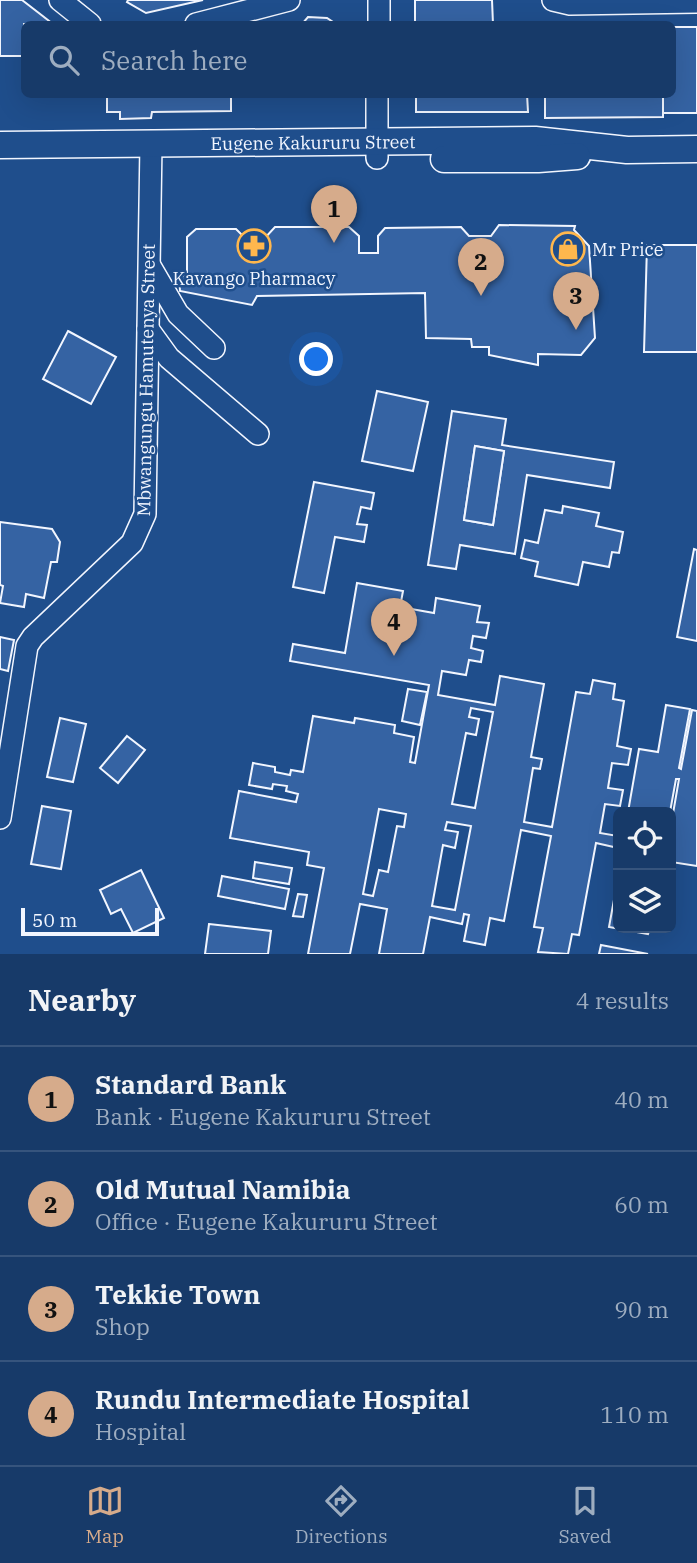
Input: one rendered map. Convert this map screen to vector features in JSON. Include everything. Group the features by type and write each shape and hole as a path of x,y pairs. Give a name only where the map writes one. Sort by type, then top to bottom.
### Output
{"main road":[{"name":"Eugene Kakururu Street","path":"0,162 150,153 377,150 535,140 627,150 697,149"},
{"name":"Eugene Kakururu Street","path":"0,145 150,153"}],"street":[{"path":"60,0 86,21"},
{"path":"208,21 289,0"},
{"path":"379,21 380,0"},
{"path":"553,0 570,4 697,2"},
{"path":"377,98 377,150"},
{"name":"Mbwangungu Hamutenya Street","path":"0,818 27,646 33,636 132,543 142,525 150,266 150,153"},
{"path":"150,266 178,314 214,348"},
{"path":"148,330 169,358 258,434"}],"building":[{"path":"0,0 22,0 49,21 21,21 21,56 0,56"},
{"path":"203,0 146,13 127,2"},
{"path":"415,0 492,0 493,21 415,21"},
{"path":"308,17 327,18 332,21 305,21"},
{"path":"676,27 697,27 697,113 663,113 663,98 676,98"},
{"path":"107,98 231,98 231,111 152,112 151,118 120,119 120,112 107,112"},
{"path":"416,98 527,98 528,112 416,112"},
{"path":"545,98 663,98 663,117 545,118"},
{"path":"499,225 575,226 574,230 589,246 595,338 581,355 538,354 538,365 489,355 489,347 472,347 471,339 426,338 425,293 257,296 252,305 180,291 179,276 187,275 187,237 196,229 236,229 247,240 264,239 275,227 349,227 359,236 359,253 378,253 378,236 385,228 461,227 469,236 491,236"},
{"path":"647,245 697,245 697,352 644,352"},
{"path":"68,331 116,357 91,404 43,379"},
{"path":"377,391 428,402 413,471 362,461"},
{"path":"452,411 506,419 502,445 614,462 610,488 527,475 515,554 460,545 456,569 428,565","holes":["475,446 504,451 493,525 464,520"]},
{"path":"475,446 504,451 493,525 464,520"},
{"path":"314,482 374,493 371,509 361,507 357,524 367,525 364,542 335,537 324,593 293,587"},
{"path":"563,506 599,513 596,526 623,532 619,553 612,552 609,567 583,562 578,585 535,576 538,562 521,558 525,540 538,543 545,510 562,513"},
{"path":"0,522 52,529 60,542 57,562 51,562 44,598 26,594 24,607 0,603 3,586 0,585"},
{"path":"694,549 697,550 697,641 677,637"},
{"path":"357,583 403,591 400,607 434,613 436,598 480,606 477,622 489,623 486,638 473,636 471,648 483,651 481,662 469,660 466,675 442,671 438,695 495,705 500,676 544,684 531,757 542,759 540,769 533,768 524,822 552,827 576,692 590,694 593,680 615,684 613,699 624,701 617,746 631,749 628,765 612,763 608,788 623,790 620,806 605,804 600,833 613,835 613,847 596,843 579,935 572,934 568,954 538,952 543,928 534,927 551,836 521,830 504,921 490,918 485,945 464,941 469,915 464,914 462,924 430,917 423,954 379,954 387,909 360,904 350,954 308,954 324,868 307,865 309,852 230,838 239,791 296,802 298,794 286,791 287,786 273,784 272,789 249,785 253,763 275,767 275,772 290,775 291,770 303,772 313,716 354,723 355,718 395,725 394,733 414,737 410,762 415,763 429,685 290,661 293,644 345,653","holes":["471,708 493,712 475,808 452,804 466,733 476,735 479,719 469,717","379,809 406,814 404,827 397,826 388,872 379,870 373,896 363,894","447,822 471,826 455,910 432,906 443,845 455,848 458,832 445,830"]},
{"path":"0,637 14,640 8,671 0,669"},
{"path":"408,689 427,692 420,725 402,721"},
{"path":"666,705 690,709 679,768 681,769 692,710 697,711 697,866 676,863 674,807 679,779 676,779 671,807 629,807 639,749 658,752"},
{"path":"60,718 86,724 73,782 47,777"},
{"path":"127,736 145,750 118,783 100,768"},
{"path":"42,806 71,811 61,869 31,864"},
{"path":"255,862 292,868 289,884 253,878"},
{"path":"141,870 164,918 133,933 121,909 111,914 100,890"},
{"path":"222,876 289,889 285,909 218,896"},
{"path":"298,894 307,895 303,917 293,916"},
{"path":"613,905 613,928 609,927"},
{"path":"209,924 271,931 268,954 205,954"},
{"path":"601,945 648,954 599,954"}],"place":[{"name":"Standard Bank","path":"334,243"},
{"name":"Kavango Pharmacy","path":"254,246"},
{"name":"Mr Price","path":"568,249"},
{"name":"Old Mutual Namibia","path":"481,296"},
{"name":"Tekkie Town","path":"576,330"},
{"name":"Rundu Intermediate Hospital","path":"394,656"}]}
